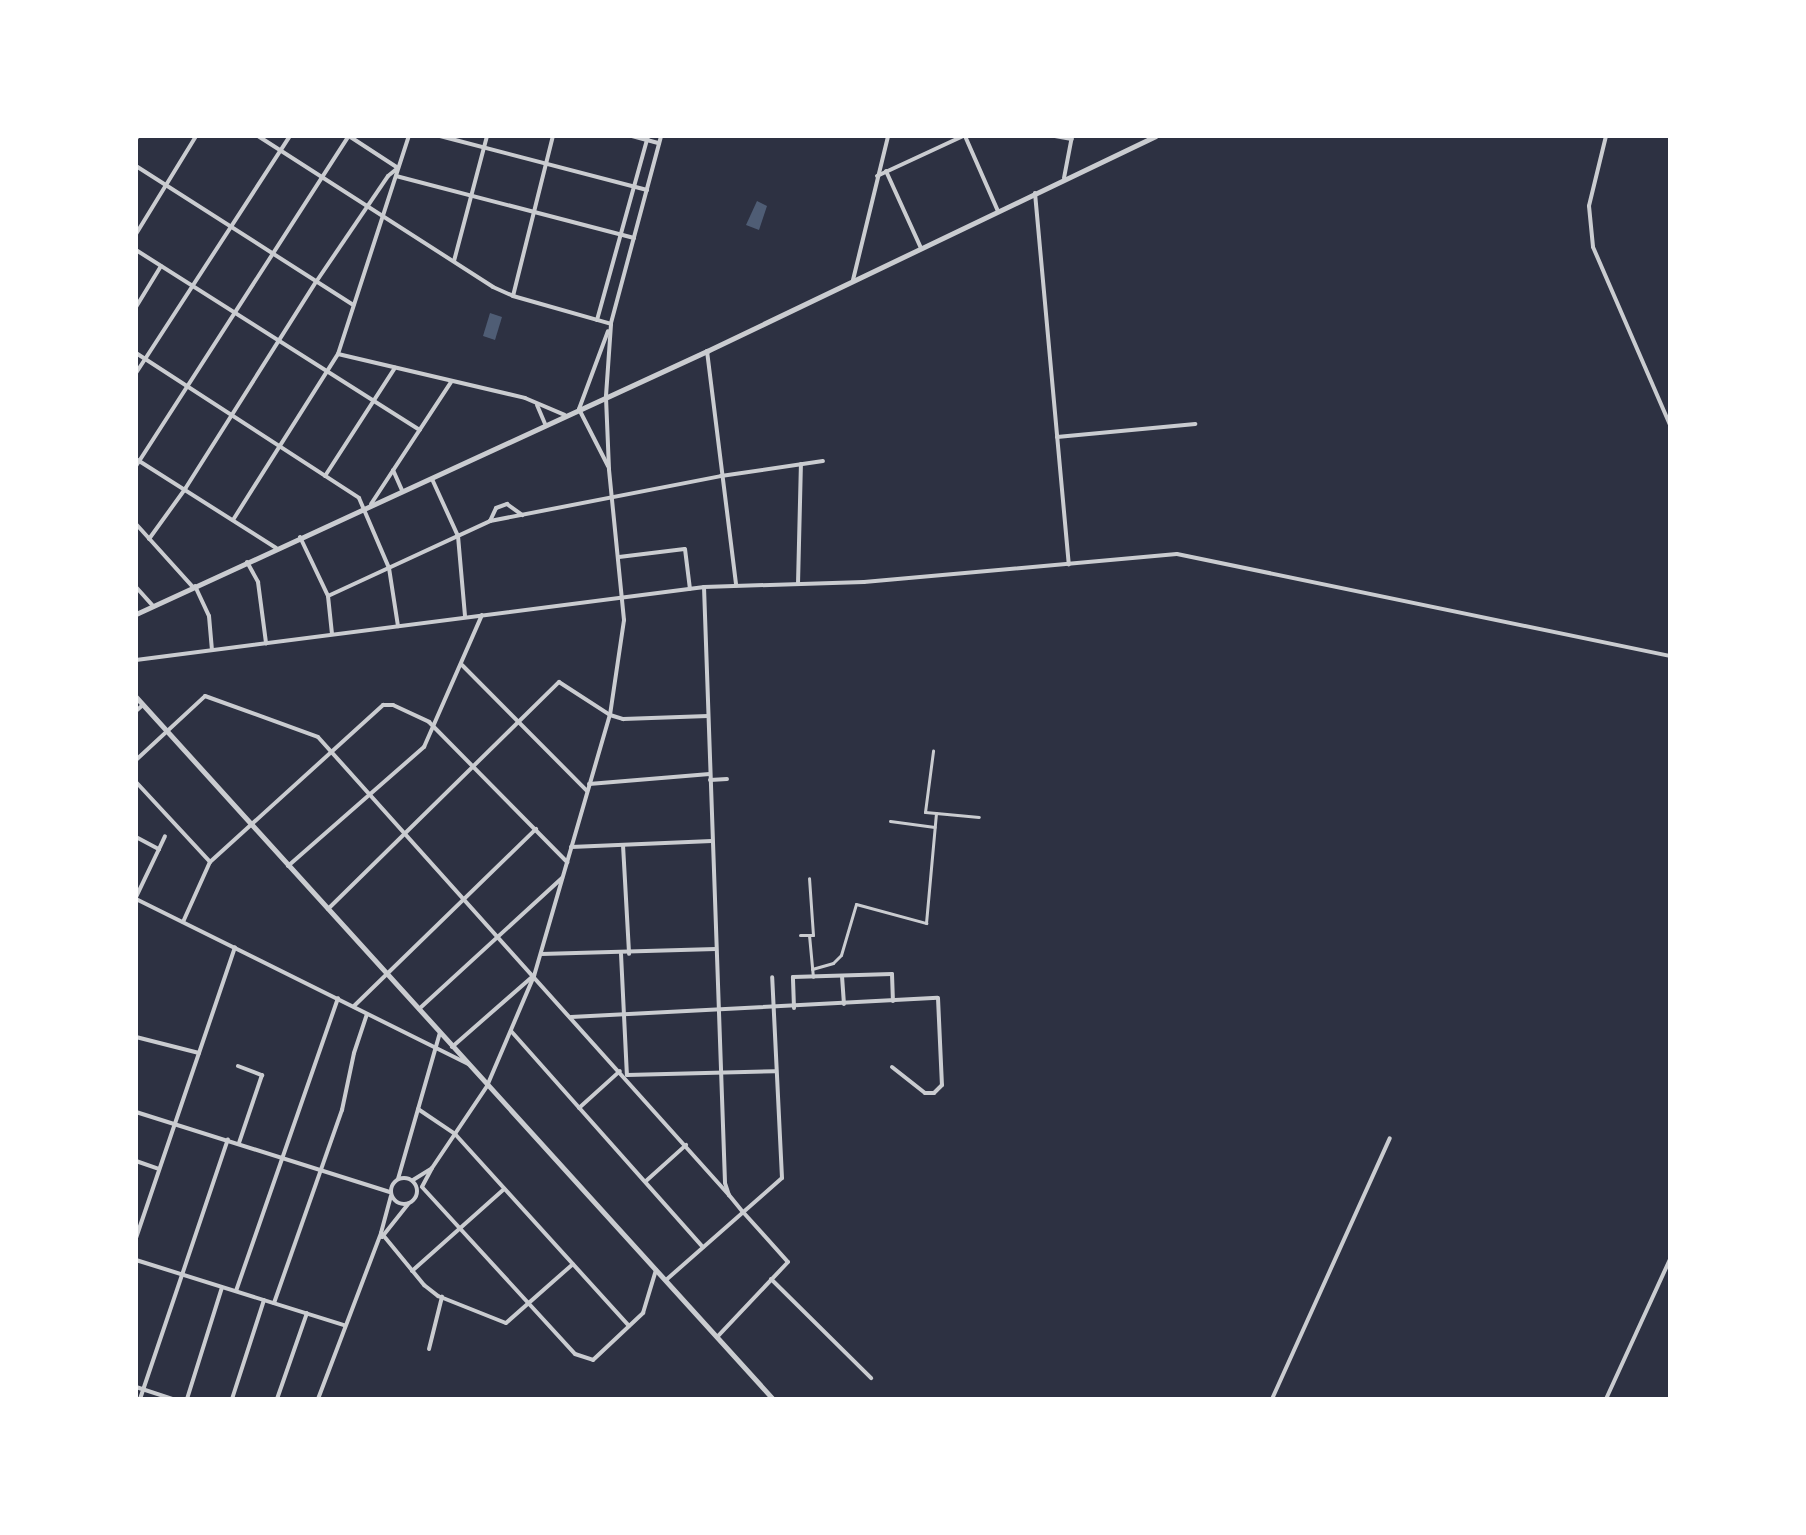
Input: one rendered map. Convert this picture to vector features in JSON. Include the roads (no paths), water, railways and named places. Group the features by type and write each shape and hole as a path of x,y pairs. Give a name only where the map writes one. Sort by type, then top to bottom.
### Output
{"street":[{"path":"136,234 196,136"},
{"path":"258,136 454,262 513,296 611,324"},
{"path":"136,373 290,136"},
{"path":"276,548 137,462 189,387 349,136 398,168"},
{"path":"233,520 338,354 409,136"},
{"path":"440,136 647,190"},
{"path":"454,262 487,136"},
{"path":"513,296 553,136"},
{"path":"632,136 659,143"},
{"path":"609,469 579,409 611,324 661,136"},
{"path":"853,280 888,136"},
{"path":"877,176 964,136 998,211"},
{"path":"1055,136 1072,138 1064,178"},
{"path":"136,614 707,351 1155,136"},
{"path":"1606,136 1589,206 1593,247 1670,425"},
{"path":"597,320 648,138"},
{"path":"136,166 353,305"},
{"path":"149,539 185,489 316,282 388,176 398,168"},
{"path":"886,171 921,248"},
{"path":"396,176 634,238"},
{"path":"1035,193 1069,564"},
{"path":"136,250 420,430"},
{"path":"136,307 161,266"},
{"path":"378,1242 415,1199 487,1086 534,976 610,715 624,620 609,469 606,396 611,324"},
{"path":"707,351 736,585"},
{"path":"136,353 368,506 389,568 398,626"},
{"path":"338,354 536,403 565,415"},
{"path":"325,476 395,368"},
{"path":"368,506 451,382"},
{"path":"536,403 545,424"},
{"path":"1057,437 1195,424"},
{"path":"328,596 490,521 721,476 823,461"},
{"path":"798,584 801,464"},
{"path":"393,470 402,490"},
{"path":"431,477 458,536 465,617"},
{"path":"490,521 496,508 507,504 522,515"},
{"path":"136,524 194,587 209,616 212,650"},
{"path":"300,537 328,596 332,634"},
{"path":"619,557 685,549 690,589"},
{"path":"136,660 704,587 864,582 1177,554 1670,656"},
{"path":"247,562 258,582 266,643"},
{"path":"136,587 153,606"},
{"path":"704,587 725,1183 729,1195"},
{"path":"288,866 424,747 435,728 482,615"},
{"path":"461,665 587,791"},
{"path":"328,909 559,682 610,715 623,719 708,716"},
{"path":"136,760 208,696 318,737 463,901 627,1077 788,1262 717,1337"},
{"path":"136,697 773,1399"},
{"path":"136,711 143,705"},
{"path":"183,922 210,862 383,705 414,714 435,728 567,862"},
{"path":"933,751 925,812 979,817"},
{"path":"589,784 710,777 727,779"},
{"path":"136,782 210,862"},
{"path":"812,969 833,963 841,955 856,904 926,923 936,813"},
{"path":"890,821 935,827"},
{"path":"353,1006 536,829"},
{"path":"165,836 136,898 468,1064"},
{"path":"136,837 159,849"},
{"path":"571,847 712,841"},
{"path":"623,845 629,954"},
{"path":"419,1009 564,876"},
{"path":"800,935 813,935 809,878"},
{"path":"809,935 813,977"},
{"path":"136,1238 235,947"},
{"path":"541,954 629,954 716,949"},
{"path":"621,954 627,1077"},
{"path":"794,1008 793,977 892,974 893,1001"},
{"path":"440,1050 451,1045 534,976"},
{"path":"842,976 844,1004"},
{"path":"666,1280 782,1178 772,977"},
{"path":"236,1291 338,998"},
{"path":"571,1017 794,1008 938,998 942,1085 934,1093 925,1093 892,1067"},
{"path":"274,1303 342,1110 354,1053 367,1014"},
{"path":"511,1031 703,1247"},
{"path":"318,1399 378,1242 440,1033"},
{"path":"136,1037 199,1053"},
{"path":"238,1066 262,1075 239,1143"},
{"path":"579,1108 620,1071"},
{"path":"627,1077 775,1071"},
{"path":"418,1109 455,1134 629,1326"},
{"path":"136,1112 283,1157 391,1194 401,1204 409,1203"},
{"path":"1272,1399 1390,1138"},
{"path":"140,1399 228,1139"},
{"path":"645,1182 686,1145"},
{"path":"136,1161 159,1169"},
{"path":"398,1179 418,1180 432,1168"},
{"path":"412,1180 417,1187 415,1199"},
{"path":"422,1187 575,1354 593,1360 643,1313 656,1270"},
{"path":"412,1271 504,1189"},
{"path":"136,1207 145,1210"},
{"path":"383,1235 412,1271 442,1297 506,1323 573,1264"},
{"path":"1606,1399 1667,1274 1670,1259"},
{"path":"136,1260 344,1325"},
{"path":"771,1279 871,1378"},
{"path":"187,1399 222,1287"},
{"path":"429,1349 442,1297"},
{"path":"232,1399 264,1300"},
{"path":"277,1399 307,1313"},
{"path":"136,1387 173,1399"}],"water":[{"path":"757,201 767,206 759,230 746,225"},
{"path":"490,313 502,317 495,340 483,336"}]}
